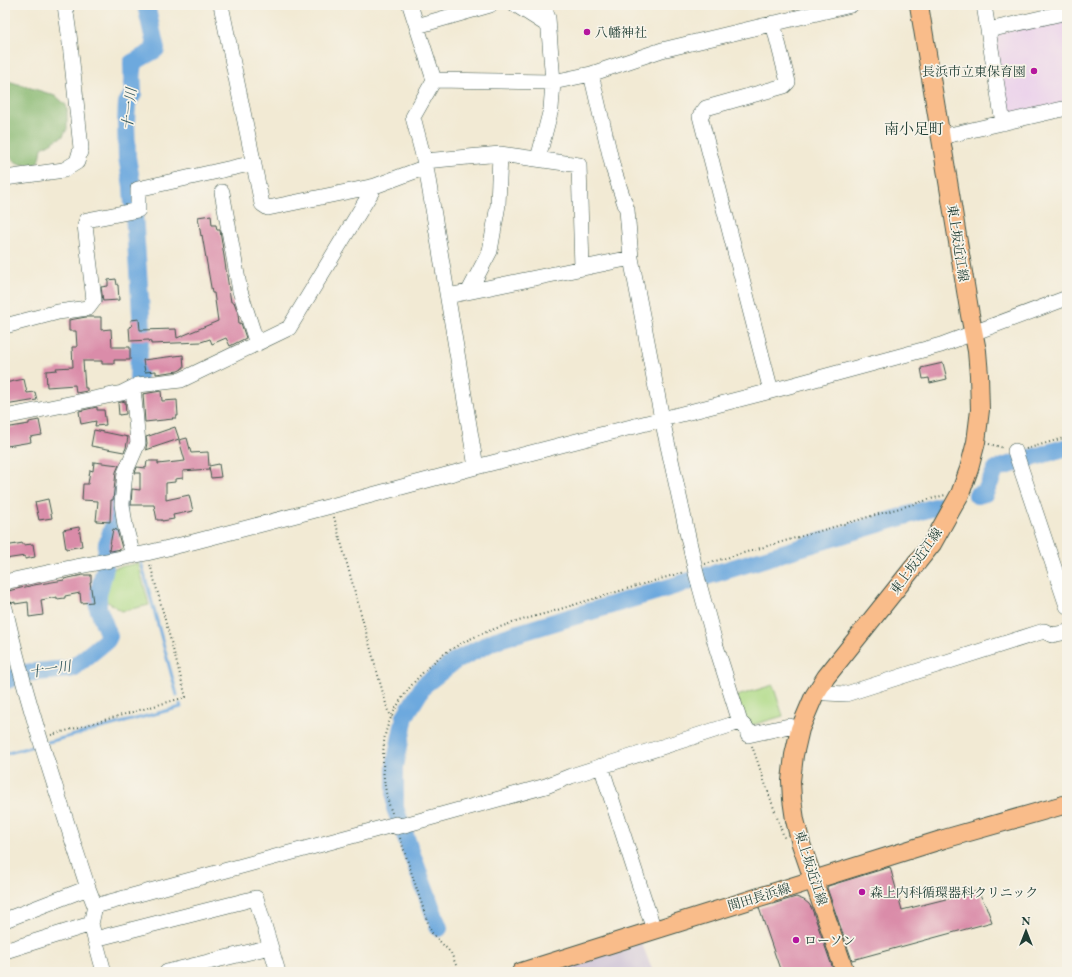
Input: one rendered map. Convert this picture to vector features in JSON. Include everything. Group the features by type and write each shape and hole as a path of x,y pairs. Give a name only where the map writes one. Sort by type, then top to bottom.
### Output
{"main road":[{"name":"東上坂近江線","path":"845,972 801,844 795,820 791,781 794,755 800,729 817,691 826,677 932,544 960,494 969,469 976,442 980,410 977,351 919,5"},
{"name":"間田長浜線","path":"520,972 944,839 1067,804"}],"street":[{"path":"5,178 64,170 78,162 81,148 70,34 65,5"},
{"path":"221,5 262,204 268,208 375,186 426,164 500,154 579,165 582,268"},
{"path":"410,5 434,80 413,117 426,164 476,467"},
{"path":"417,26 490,5"},
{"path":"516,5 549,26"},
{"path":"538,159 551,109 553,82 548,18 543,5"},
{"path":"434,80 553,82 591,74 662,50 851,5"},
{"path":"984,5 1003,123"},
{"path":"989,30 1067,12"},
{"path":"771,391 700,116 706,108 784,86 788,82 773,23"},
{"path":"591,74 613,168 627,210 631,258 662,419 697,575 716,646 740,722 746,729 748,735 789,726 800,729"},
{"path":"941,137 1067,108"},
{"path":"469,291 490,251 498,205 500,154"},
{"path":"5,326 58,312 88,308 94,300 85,225 86,220 138,210 138,189 254,163"},
{"path":"5,417 122,393 138,385 181,380 289,328 375,186"},
{"path":"222,192 240,291 257,344"},
{"path":"448,296 631,258"},
{"path":"5,583 140,554 331,506 771,391 941,345 1067,298"},
{"path":"134,388 138,443 125,473 122,504 125,525 140,554"},
{"path":"1016,452 1067,606"},
{"path":"5,608 21,674 40,738 95,906 91,924 104,972"},
{"path":"817,691 826,694 846,694 1044,631 1052,635 1067,632"},
{"path":"95,906 546,786 601,766 740,722"},
{"path":"601,766 654,930"},
{"path":"5,920 88,888"},
{"path":"95,939 256,898 278,972"},
{"path":"5,951 91,924"},
{"path":"171,972 270,947"}],"path":[{"path":"459,972 451,953 431,932 397,826 388,804 383,776 383,759 386,735 392,718 405,694 426,668 454,647 492,629 697,575 704,564 942,495 960,494"},
{"path":"331,506 388,711 392,718"},
{"path":"40,738 186,697 140,554"},
{"path":"748,735 786,844"}],"shaded area":[{"name":"長浜市立東保育園","path":"1067,17 1067,103 1012,116 1007,112 995,39 997,34"},
{"path":"641,941 653,972 545,972"}],"green space":[{"path":"5,80 57,97 66,105 67,129 63,136 42,148 40,159 35,165 18,163 5,151"},
{"path":"138,563 149,605 122,611 103,599 110,569"},
{"path":"773,685 783,716 752,725 744,722 737,696"}],"building":[{"path":"211,215 212,225 216,225 217,230 220,230 231,302 234,302 238,313 239,324 241,323 246,338 230,346 226,338 212,344 210,339 201,342 151,344 149,340 130,341 129,327 132,326 131,320 139,319 140,330 176,329 177,338 218,321 214,293 212,293 198,217"},
{"path":"116,279 119,300 103,301 101,287 108,286 108,280"},
{"path":"86,317 101,317 101,330 111,329 112,347 130,347 130,360 114,360 114,364 102,364 102,361 83,361 85,388 87,388 87,391 76,393 75,385 47,387 46,371 57,370 56,368 73,367 72,347 77,347 76,331 69,331 69,320"},
{"path":"183,355 184,368 178,371 156,374 156,371 145,372 143,360"},
{"path":"943,363 947,379 930,383 929,378 923,379 921,368"},
{"path":"24,379 27,393 35,392 37,400 5,405 5,383"},
{"path":"161,391 162,401 177,400 178,416 176,416 176,418 172,418 173,419 145,422 143,394"},
{"path":"125,401 126,414 119,415 118,403"},
{"path":"97,407 97,410 104,410 106,425 95,426 96,421 81,424 79,411"},
{"path":"39,420 42,435 30,437 31,442 7,446 5,428 29,424 29,422"},
{"path":"175,427 179,439 146,450 146,437"},
{"path":"94,430 128,437 124,452 91,446"},
{"path":"187,438 191,453 208,452 209,466 219,464 221,477 211,478 209,467 209,469 183,471 183,478 175,479 175,482 166,483 166,500 189,495 193,511 173,515 174,519 162,521 157,520 154,505 131,505 132,489 140,490 140,473 135,473 137,467 146,468 147,461 158,461 158,464 185,461 179,440"},
{"path":"94,462 119,465 116,472 113,500 111,500 110,522 96,521 98,501 82,500 83,484 88,484 90,470 93,471"},
{"path":"48,499 52,518 39,520 35,502"},
{"path":"79,527 82,546 66,549 63,530"},
{"path":"113,529 117,530 122,548 111,551 109,550"},
{"path":"23,543 23,545 33,544 35,557 25,559 25,556 5,559 5,546"},
{"path":"83,575 91,575 90,582 93,602 81,603 80,593 65,596 65,598 57,599 57,597 41,600 43,615 29,617 28,602 12,603 8,599 6,592 34,585"},
{"path":"890,867 902,910 978,891 992,922 852,960 827,888 828,886"},
{"name":"ローソン","path":"796,897 804,900 812,909 834,972 781,972 759,908"}],"waterway":[{"name":"十一川","path":"133,204 132,186 127,157 126,122 127,103 133,94 132,63 156,49 146,5"},
{"name":"十一川","path":"134,214 142,328 139,349 138,379"},
{"path":"977,495 985,493 996,469 1067,447"},
{"name":"十一川","path":"106,557 107,544 118,512 118,494"},
{"path":"439,928 395,808 395,766 405,716 424,685 455,661 496,640 938,506"},
{"path":"141,562 177,695"},
{"name":"十一川","path":"5,681 25,673 73,668 107,640 109,636 98,608 98,595 105,568"},
{"path":"48,742 181,707 180,704"},
{"path":"5,754 37,745"}],"place":[{"name":"八幡神社","path":"587,32"},
{"name":"長浜市立東保育園","path":"1034,71"},
{"name":"森上内科循環器科クリニック","path":"862,892"},
{"name":"ローソン","path":"796,940"}],"district":[{"name":"南小足町","path":"914,128"}]}
